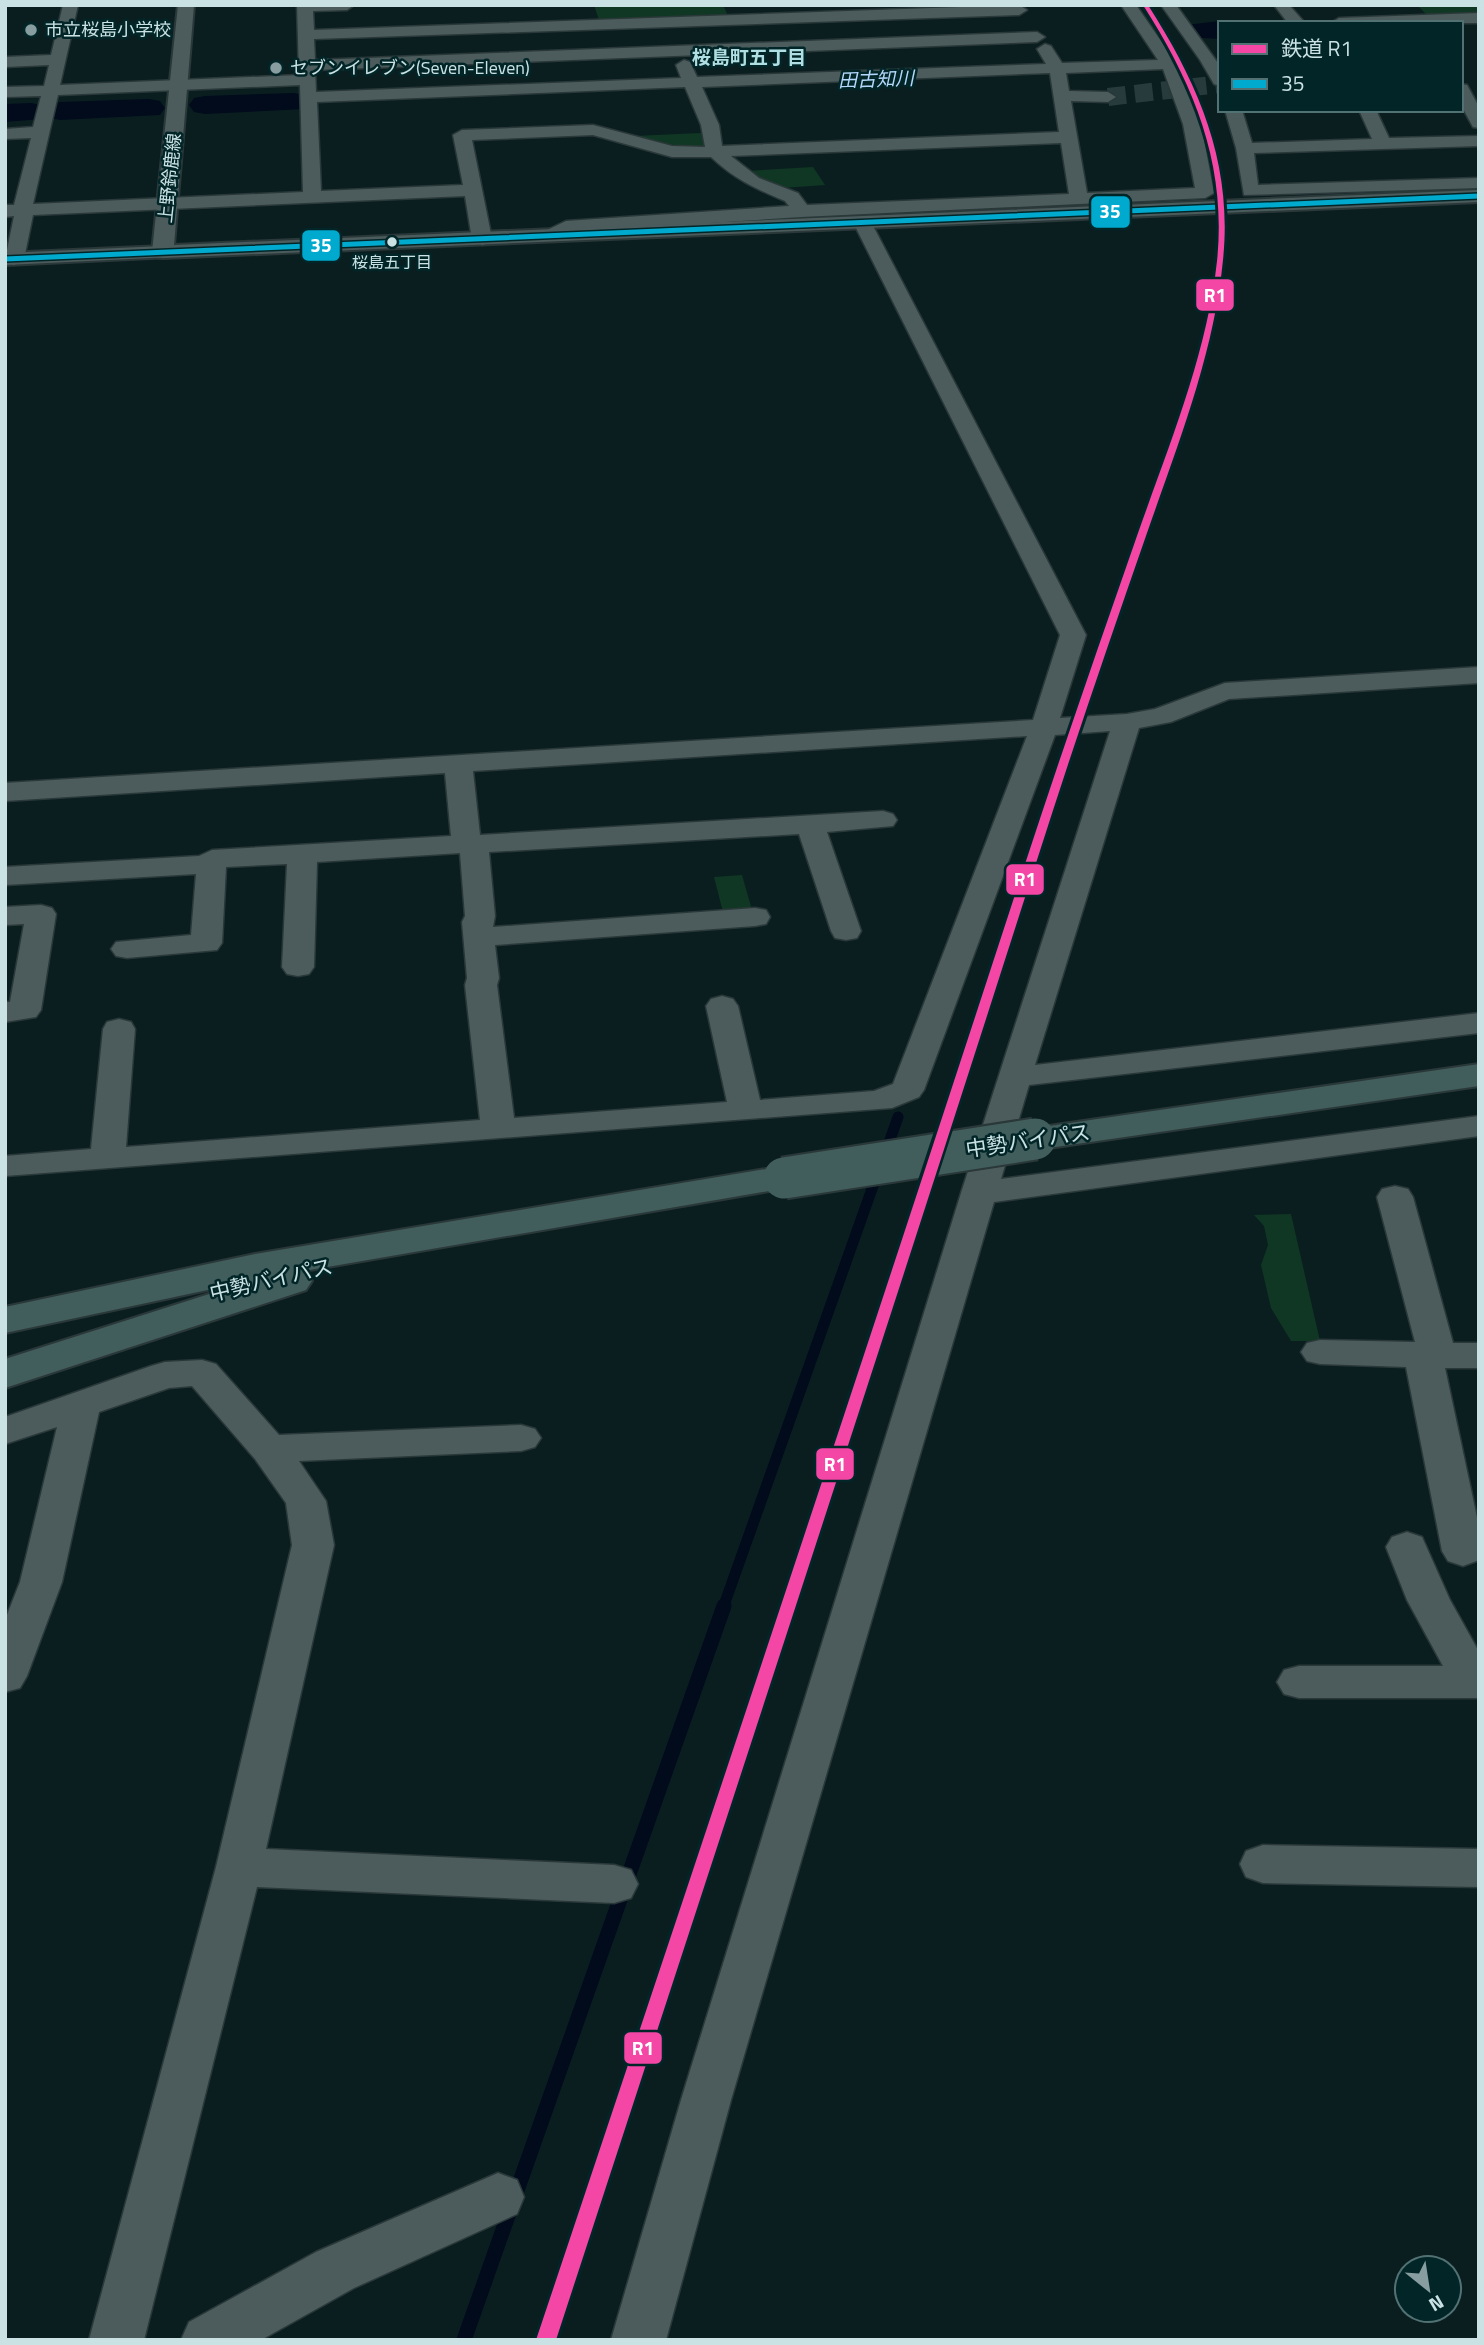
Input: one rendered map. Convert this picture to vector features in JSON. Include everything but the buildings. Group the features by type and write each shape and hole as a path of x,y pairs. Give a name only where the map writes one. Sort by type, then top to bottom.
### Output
{"highway":[{"name":"中勢バイパス","path":"5,1320 255,1267 784,1178 1479,1075"},
{"name":"中勢バイパス","path":"5,1341 537,1220"},
{"path":"5,1374 347,1263"}],"main road":[{"name":"上野鈴鹿線","path":"186,5 181,85 163,252 1479,196"},
{"path":"9,259 163,252"}],"street":[{"path":"14,210 25,170 40,132 71,5"},
{"path":"312,198 305,6 347,5"},
{"path":"550,236 566,227 801,211 1205,192 1192,124 1169,64 1128,5"},
{"path":"1168,5 1218,78"},
{"path":"1281,5 1295,21"},
{"path":"1411,5 1426,21 1479,18"},
{"path":"305,35 1017,7 1057,68 1079,198"},
{"path":"667,22 710,125 711,141 716,152 736,171 753,182 792,197 801,211"},
{"path":"1185,28 1208,27"},
{"path":"5,92 308,81 677,50 1037,37"},
{"path":"5,62 58,60"},
{"path":"308,81 453,92 1169,64"},
{"path":"453,92 482,239"},
{"path":"1463,93 1479,123"},
{"path":"1062,96 1108,96"},
{"path":"1234,112 1245,148 1250,191 1479,183"},
{"path":"1368,112 1383,144"},
{"path":"462,135 593,130 609,132 667,152 1070,137"},
{"path":"5,134 40,132"},
{"path":"1245,148 1479,141"},
{"path":"14,210 472,190"},
{"path":"9,259 24,214 14,210"},
{"path":"5,1166 880,1101 907,1090 1044,727 1073,635 862,222"},
{"path":"5,792 1127,722 1178,711 1225,691 1479,675"},
{"path":"638,2340 706,2100 979,1193 1127,722"},
{"path":"458,763 480,916 477,922 483,978 481,985 498,1129"},
{"path":"127,948 206,943 212,859 883,820"},
{"path":"810,824 846,931"},
{"path":"298,967 302,854"},
{"path":"5,877 211,863"},
{"path":"5,916 41,914 25,1010 5,1012"},
{"path":"478,937 755,917"},
{"path":"722,1006 746,1111"},
{"path":"1016,1077 1479,1023"},
{"path":"108,1157 119,1030"},
{"path":"979,1193 1479,1126"},
{"path":"1395,1197 1430,1355 1463,1551"},
{"path":"1320,1352 1479,1356"},
{"path":"5,1431 165,1376 202,1373 269,1449 306,1501 313,1545 239,1867 116,2340"},
{"path":"5,1676 41,1582 81,1406"},
{"path":"269,1449 522,1438"},
{"path":"1408,1547 1422,1589 1442,1630 1477,1682"},
{"path":"1299,1682 1477,1682"},
{"path":"1263,1864 1479,1868"},
{"path":"239,1867 614,1884"},
{"path":"208,2340 335,2270 498,2197"}],"green space":[{"path":"594,5 723,5 729,18 600,23"},
{"path":"1417,5 1479,5 1479,16 1428,16"},
{"path":"701,133 706,147 688,151 670,149 634,136"},
{"path":"813,167 825,185 783,188 746,171"},
{"path":"742,875 752,910 723,912 714,877"},
{"path":"1291,1214 1320,1341 1291,1341 1271,1308 1261,1265 1268,1245 1264,1226 1254,1215"}],"waterway":[{"name":"田古知川","path":"1196,31 1218,30"},
{"name":"田古知川","path":"205,105 294,102"},
{"name":"田古知川","path":"60,111 149,108"},
{"name":"田古知川","path":"5,113 31,112"},
{"path":"885,1154 898,1117"},
{"path":"723,1608 878,1172"},
{"path":"464,2340 724,1606"}],"tunnel":[{"path":"1108,97 1218,84"}],"rail line":[{"name":"R1","path":"546,2340 1067,750 1203,351 1217,288 1221,255 1221,193 1217,164 1210,136 1189,81 1145,5"}],"transit line":[{"name":"35","path":"5,259 1479,196"}],"place":[{"name":"市立桜島小学校","path":"31,30"},
{"name":"セブンイレブン(Seven-Eleven)","path":"276,68"},
{"name":"桜島五丁目","path":"392,242"}],"district":[{"name":"桜島町五丁目","path":"749,57"}]}
